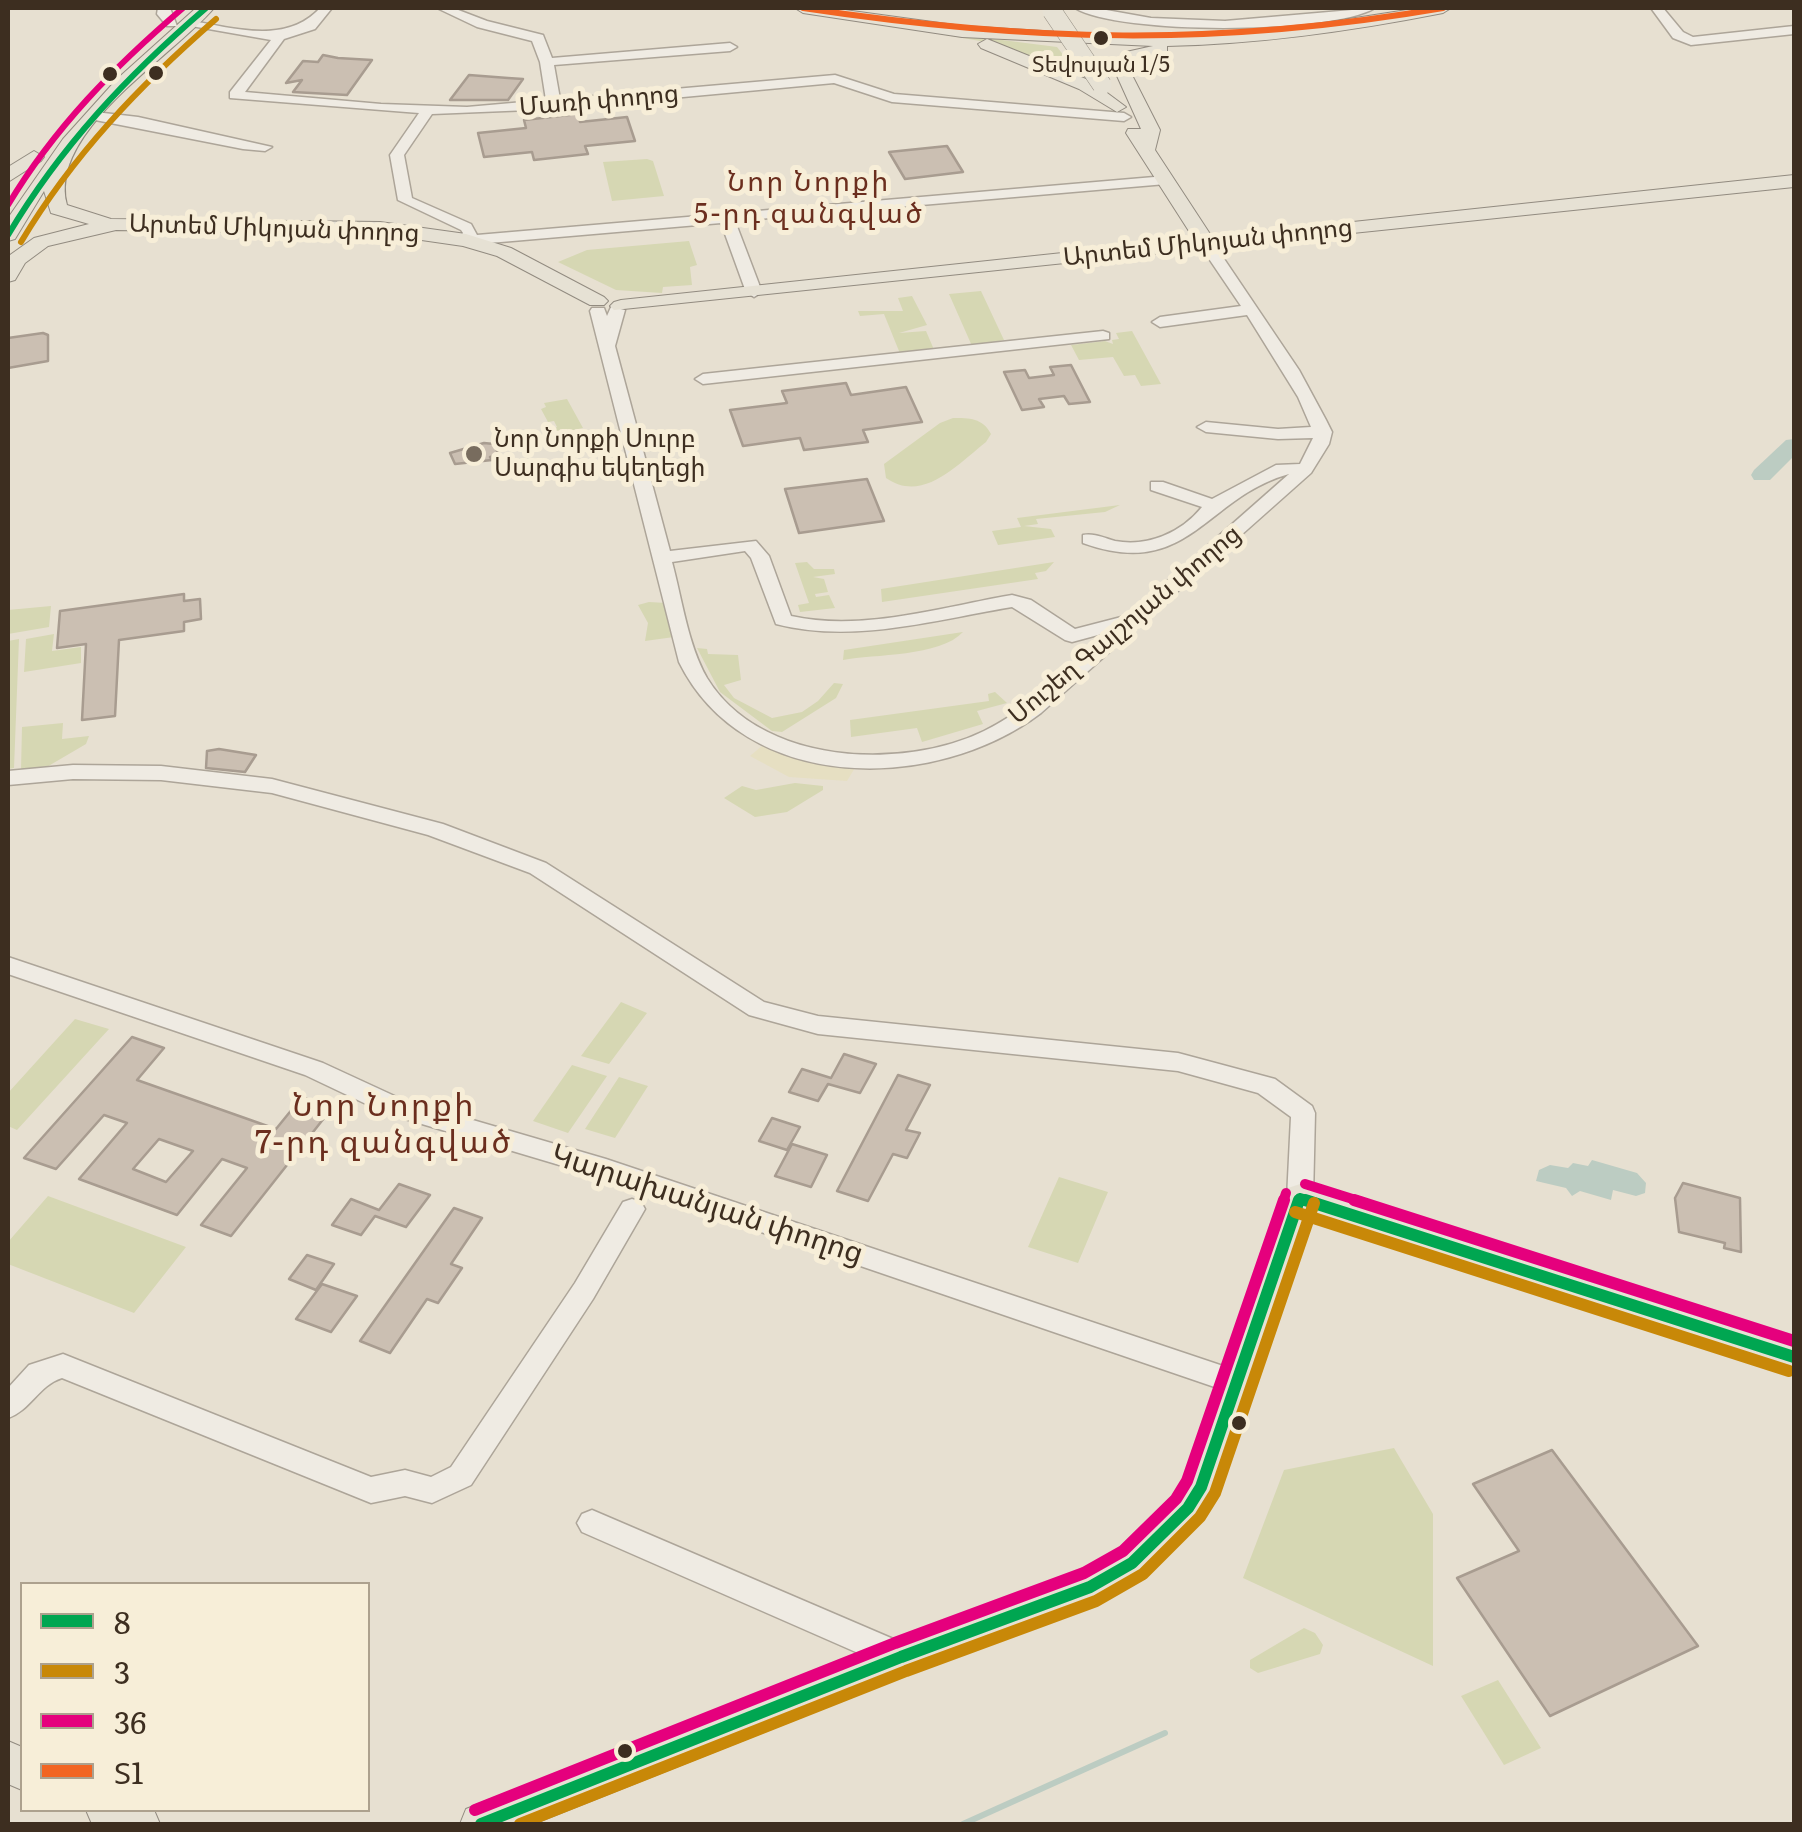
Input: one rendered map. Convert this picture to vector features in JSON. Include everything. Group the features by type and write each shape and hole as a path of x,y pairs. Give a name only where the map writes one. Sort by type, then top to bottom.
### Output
{"main road":[{"path":"8,196 34,157 115,71 178,15 206,8"},
{"path":"804,8 1037,31 1240,30 1340,21 1412,8"},
{"path":"851,12 1050,40 1218,38 1358,25 1443,8"},
{"path":"1051,9 1207,244"},
{"path":"851,12 998,47 1084,85 1120,112"},
{"path":"11,227 95,116 137,73 178,15"},
{"path":"1146,150 1152,143 1152,130 1126,85 1122,75 1124,62 1150,51 1218,38"},
{"path":"115,71 137,73"},
{"path":"72,114 80,118 95,116"},
{"path":"8,176 34,157"},
{"path":"12,268 53,190 62,157"},
{"name":"Արտեմ Միկոյան փողոց","path":"53,190 58,209 116,224 366,227 466,240 528,263 608,307 1794,181"},
{"name":"Արտեմ Միկոյան փողոց","path":"12,268 41,242 116,224"},
{"path":"481,1824 901,1657 1090,1587 1132,1563 1188,1508 1202,1486 1300,1198 1794,1356"},
{"path":"111,1812 138,1824"}],"street":[{"path":"178,15 277,36 310,26 326,8"},
{"path":"443,8 482,24 538,38 547,62 554,105"},
{"path":"1081,8 1163,22 1284,20"},
{"path":"1240,30 1369,8"},
{"path":"1657,8 1678,35 1692,41 1794,30"},
{"name":"Մառի փողոց","path":"277,36 235,95 428,110 554,105 835,78 892,98 1120,112"},
{"path":"547,62 730,46"},
{"path":"428,110 397,155 402,194 405,200 466,227 471,232 466,240"},
{"path":"95,116 147,121 194,136 265,147"},
{"path":"466,240 1002,191 1166,180"},
{"path":"727,219 754,292"},
{"path":"1206,427 1278,434 1322,432 1295,379 1207,244"},
{"name":"Մուշեղ Գալշոյան փողոց","path":"608,307 608,345 690,662 714,702 746,730 804,753 845,761 912,758 967,746 1030,711 1305,469 1319,450 1322,432"},
{"path":"1160,322 1250,310"},
{"path":"703,378 1103,336"},
{"path":"1090,540 1111,549 1139,550 1187,534 1213,504 1282,470 1305,469"},
{"path":"1157,486 1213,504"},
{"path":"663,558 750,545 760,556 782,620 802,627 834,628 1012,601 1024,604 1072,636 1138,618"},
{"path":"8,778 130,772 272,786 435,829 538,868 757,1009 818,1025 1178,1062 1266,1086 1303,1113 1300,1198"},
{"name":"Կարախանյան փողոց","path":"8,965 314,1069 394,1106 606,1169 1238,1383"},
{"path":"8,1406 39,1373 63,1366 372,1490 404,1483 432,1490 461,1476 632,1209"},
{"path":"592,1524 901,1657"}],"shaded area":[{"path":"763,745 796,756 856,766 847,781 789,777 750,756"},
{"path":"1592,1160 1637,1173 1646,1183 1645,1193 1636,1196 1613,1190 1611,1200 1580,1191 1572,1196 1566,1188 1536,1181 1539,1170 1550,1165 1588,1166"}],"green space":[{"path":"892,26 1057,47 1084,81 992,43"},
{"path":"653,161 664,196 612,201 603,162"},
{"path":"689,241 697,265 690,267 692,285 663,287 662,293 616,290 558,262 587,250"},
{"path":"981,291 1004,340 972,346 949,294"},
{"path":"912,296 927,325 899,333 926,331 935,352 901,356 884,314 860,316 858,311 903,311 898,298"},
{"path":"1132,331 1161,384 1141,386 1135,375 1124,376 1113,357 1079,360 1071,345 1105,341 1113,344 1112,340 1119,339 1116,333"},
{"path":"567,399 583,428 554,434 554,421 548,422 541,409 546,407 544,403"},
{"path":"953,418 980,422 991,434 952,470 927,484 900,485 886,478 884,464 940,423"},
{"path":"1120,505 1105,512 1036,519 1038,524 1024,526 1051,529 1055,537 998,545 992,531 1021,527 1017,518"},
{"path":"807,562 814,569 834,569 835,574 813,577 824,579 828,592 815,594 816,597 829,595 835,608 800,612 798,605 809,603 795,563"},
{"path":"1054,562 1046,571 1035,573 1038,579 882,602 881,589"},
{"path":"666,603 674,637 645,641 648,623 638,605"},
{"path":"51,606 49,627 8,634 8,610"},
{"path":"963,632 953,640 923,650 843,660 844,650"},
{"path":"54,634 52,651 81,647 81,663 24,672 26,639"},
{"path":"19,639 14,768 8,769 8,641"},
{"path":"697,648 707,649 708,654 738,655 741,680 724,685 734,698 772,718 802,712 834,683 843,684 836,698 782,732 772,731 720,692"},
{"path":"995,692 1007,703 977,711 983,724 922,742 917,728 851,737 850,720 989,701 988,694"},
{"path":"63,723 62,739 89,736 86,744 45,768 21,770 22,727"},
{"path":"795,783 823,786 823,790 787,812 755,817 724,798 742,786 756,790"},
{"path":"621,1002 647,1013 609,1064 581,1056"},
{"path":"75,1019 109,1029 17,1130 8,1126 8,1093"},
{"path":"572,1065 607,1076 568,1133 533,1121"},
{"path":"619,1077 648,1086 615,1138 585,1129"},
{"path":"1059,1177 1108,1192 1078,1263 1028,1247"},
{"path":"48,1196 186,1247 134,1313 8,1264 8,1242"},
{"path":"1394,1448 1433,1514 1433,1666 1243,1578 1284,1470"},
{"path":"1304,1628 1315,1633 1323,1645 1320,1654 1258,1673 1250,1668 1250,1660"},
{"path":"1498,1680 1541,1748 1504,1765 1461,1696"}],"building":[{"path":"323,55 372,60 347,95 293,92 302,80 286,83 303,61 318,62"},
{"path":"469,75 523,79 508,100 450,100"},
{"path":"578,114 580,122 627,117 635,141 585,146 588,154 534,160 532,152 484,157 478,133 526,128 524,120"},
{"path":"947,146 963,172 905,179 889,152"},
{"path":"48,335 48,361 8,368 8,338"},
{"path":"1071,365 1090,402 1069,404 1064,396 1039,399 1044,407 1022,410 1004,372 1025,370 1029,378 1054,375 1050,367"},
{"path":"846,383 851,395 906,387 922,422 863,430 868,442 804,450 800,438 743,446 730,410 787,403 782,391"},
{"name":"Նոր Նորքի Սուրբ Սարգիս եկեղեցի","path":"494,444 499,455 490,457 492,460 455,464 450,453"},
{"path":"867,479 884,521 799,533 785,489"},
{"path":"184,594 184,601 200,599 201,619 184,622 184,631 119,640 115,716 82,720 86,644 57,648 60,611"},
{"path":"207,751 256,755 245,772 206,768"},
{"path":"132,1037 164,1048 137,1080 276,1129 302,1097 332,1108 231,1236 201,1225 247,1168 222,1159 177,1215 79,1179 127,1123 104,1115 56,1169 24,1158","holes":["159,1139 193,1151 166,1182 133,1169"]},
{"path":"844,1054 876,1064 860,1093 828,1084 818,1101 789,1092 802,1069 831,1078"},
{"path":"898,1075 930,1085 906,1130 920,1133 907,1158 893,1154 868,1201 837,1191"},
{"path":"772,1118 800,1127 787,1150 759,1141"},
{"path":"792,1144 827,1155 811,1187 775,1176"},
{"path":"1683,1183 1740,1198 1741,1252 1724,1248 1725,1243 1679,1232 1675,1198"},
{"path":"399,1184 430,1195 406,1227 375,1216 361,1235 332,1225 351,1199 379,1210"},
{"path":"454,1208 482,1218 451,1264 462,1268 438,1303 427,1299 390,1353 360,1341"},
{"path":"307,1255 334,1264 316,1290 289,1279"},
{"path":"322,1284 357,1296 331,1332 296,1319"},
{"path":"1552,1450 1698,1646 1550,1716 1457,1578 1519,1551 1473,1484"}],"waterway":[{"path":"1762,475 1794,445"},
{"path":"963,1824 1165,1733"}],"transit line":[{"name":"36","path":"8,205 44,150 86,99 183,8"},
{"name":"8","path":"8,235 49,171 96,112 206,8"},
{"name":"Տ1","path":"803,8 966,30 1123,38 1281,32 1443,8"},
{"name":"3","path":"21,242 61,179 108,122 160,68 216,19"},
{"name":"36","path":"1305,1184 1794,1341"},
{"name":"36","path":"475,1810 895,1643 1084,1573 1123,1551 1176,1499 1187,1481 1286,1193"},
{"name":"8","path":"1300,1198 1794,1357"},
{"name":"8","path":"481,1824 901,1657 1090,1587 1132,1563 1188,1508 1201,1487 1300,1198"},
{"name":"3","path":"520,1824 906,1671 1096,1601 1143,1574 1200,1517 1215,1493 1314,1203"},
{"name":"3","path":"1295,1212 1789,1371"}],"place":[{"name":"Տեվոսյան 1/5","path":"1101,38"},
{"name":"Նոր Նորքի Սուրբ Սարգիս եկեղեցի","path":"474,454"}],"district":[{"name":"Նոր Նորքի 5-րդ զանգված","path":"809,199"},
{"name":"Նոր Նորքի 7-րդ զանգված","path":"384,1126"}]}
